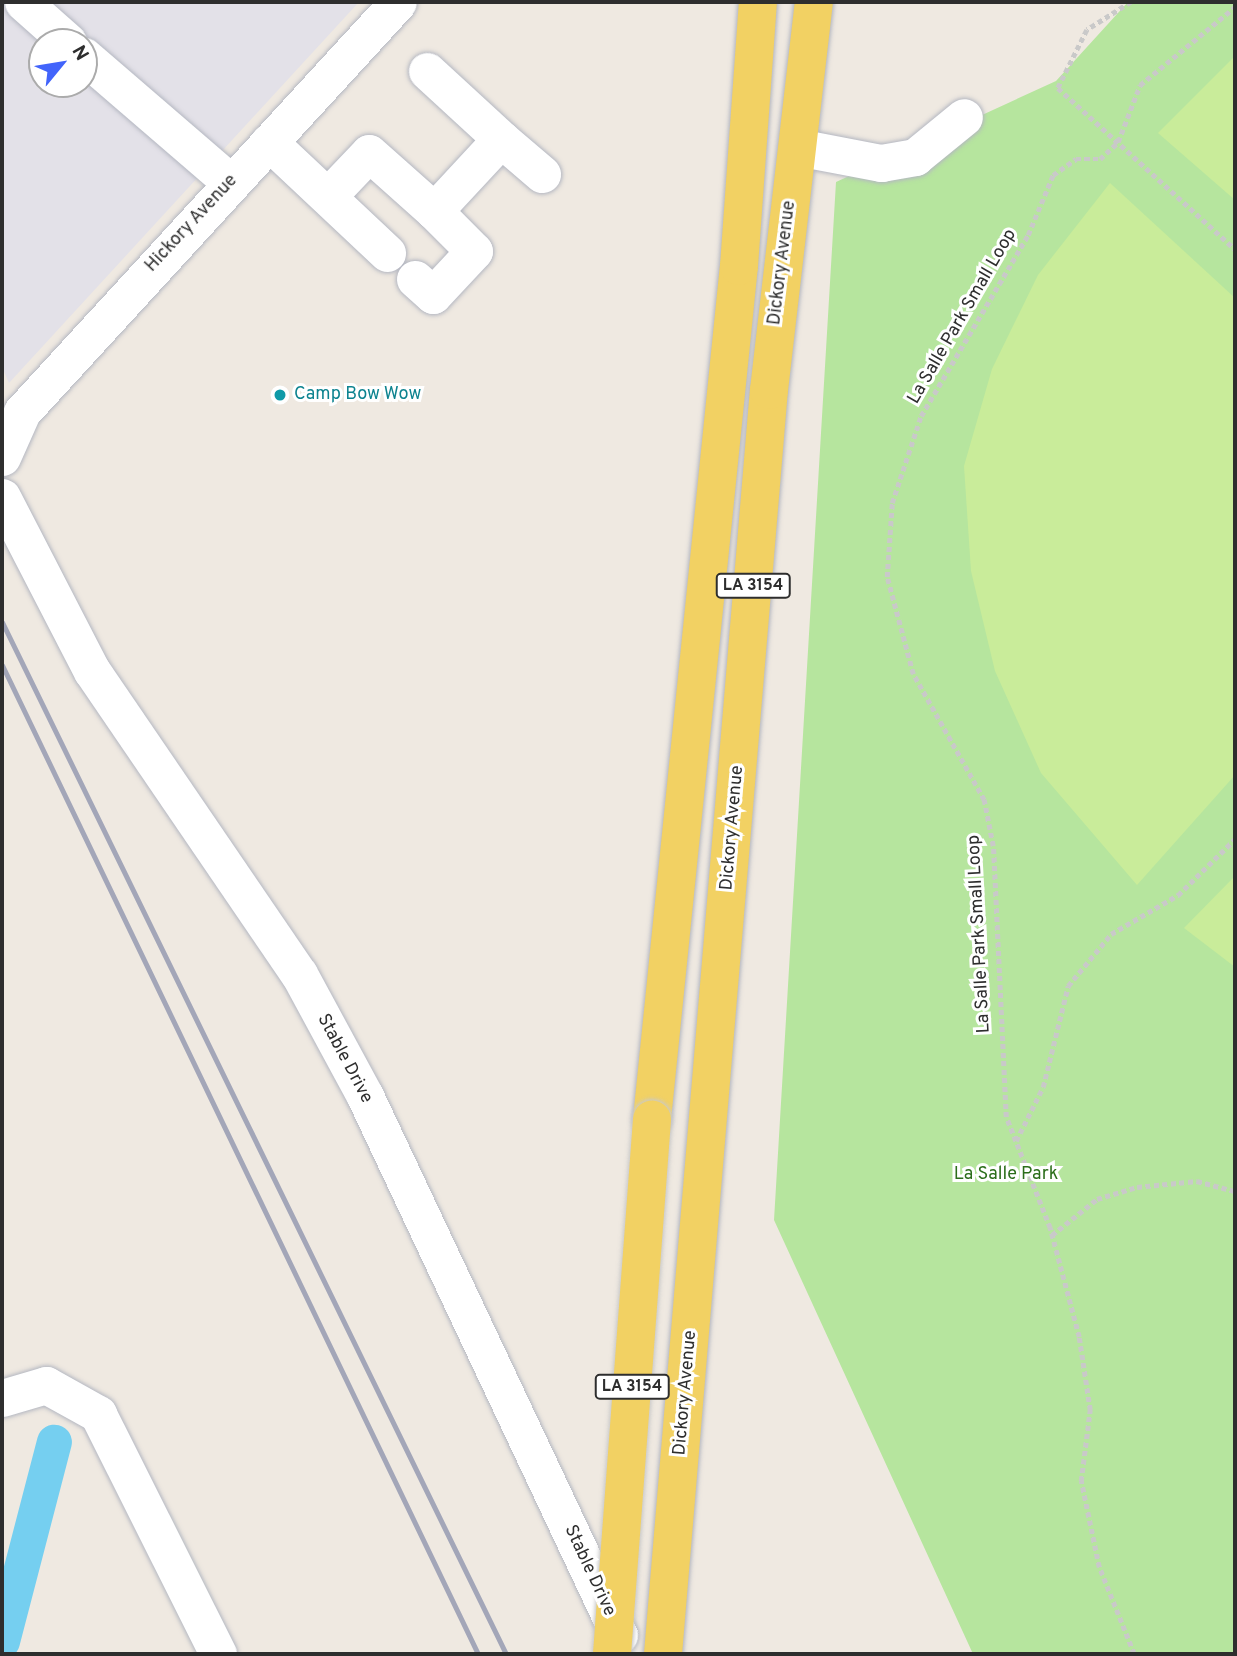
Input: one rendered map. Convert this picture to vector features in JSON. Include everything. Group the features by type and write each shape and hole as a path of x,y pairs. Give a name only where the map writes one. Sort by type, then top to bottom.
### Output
{"main road":[{"name":"LA 3154","path":"612,1654 652,1119 740,266 758,2"},
{"name":"Dickory Avenue","path":"663,1654 706,1172 769,390 814,2"}],"street":[{"path":"23,2 52,28"},
{"name":"Hickory Avenue","path":"2,460 22,412 398,2"},
{"path":"98,68 231,183"},
{"path":"427,71 542,174"},
{"path":"797,147 881,163 915,157 964,117"},
{"path":"434,211 501,139"},
{"path":"269,142 387,253"},
{"path":"328,197 369,153 474,251 433,295 415,279"},
{"name":"Stable Drive","path":"2,497 92,671 306,986 365,1096 628,1654"},
{"path":"2,1398 46,1385 98,1414 218,1654"}],"path":[{"path":"1131,2 1087,30 1058,88 1235,249"},
{"path":"1118,142 1140,85 1235,7"},
{"name":"La Salle Park Small Loop","path":"1118,142 1100,159 1076,159 1053,175 1028,235 921,416 892,503 887,577 913,674 984,800 993,846 1000,1071 1016,1141 1050,1228 1079,1336 1090,1410 1081,1480 1099,1567 1134,1654"},
{"path":"1016,1141 1043,1087 1056,1013 1068,986 1111,934 1178,895 1235,839"},
{"path":"1052,1235 1097,1199 1137,1187 1197,1181 1235,1191"},
{"path":"1050,1228 1059,1230"}],"shaded area":[{"path":"2,2 359,2 9,383 2,367"}],"green space":[{"name":"La Salle Park","path":"1128,2 1235,2 1235,1654 973,1654 774,1220 836,182 1056,81"},
{"path":"1235,56 1235,200 1158,133"},
{"path":"1110,183 1235,298 1235,775 1137,885 1041,773 995,671 971,571 964,466 992,369 1038,275"},
{"path":"1235,876 1235,967 1184,928"}],"waterway":[{"path":"2,1641 54,1442"}],"railway":[{"path":"2,622 506,1654"},
{"path":"2,665 478,1654"}],"place":[{"name":"Camp Bow Wow","path":"280,395"}]}
